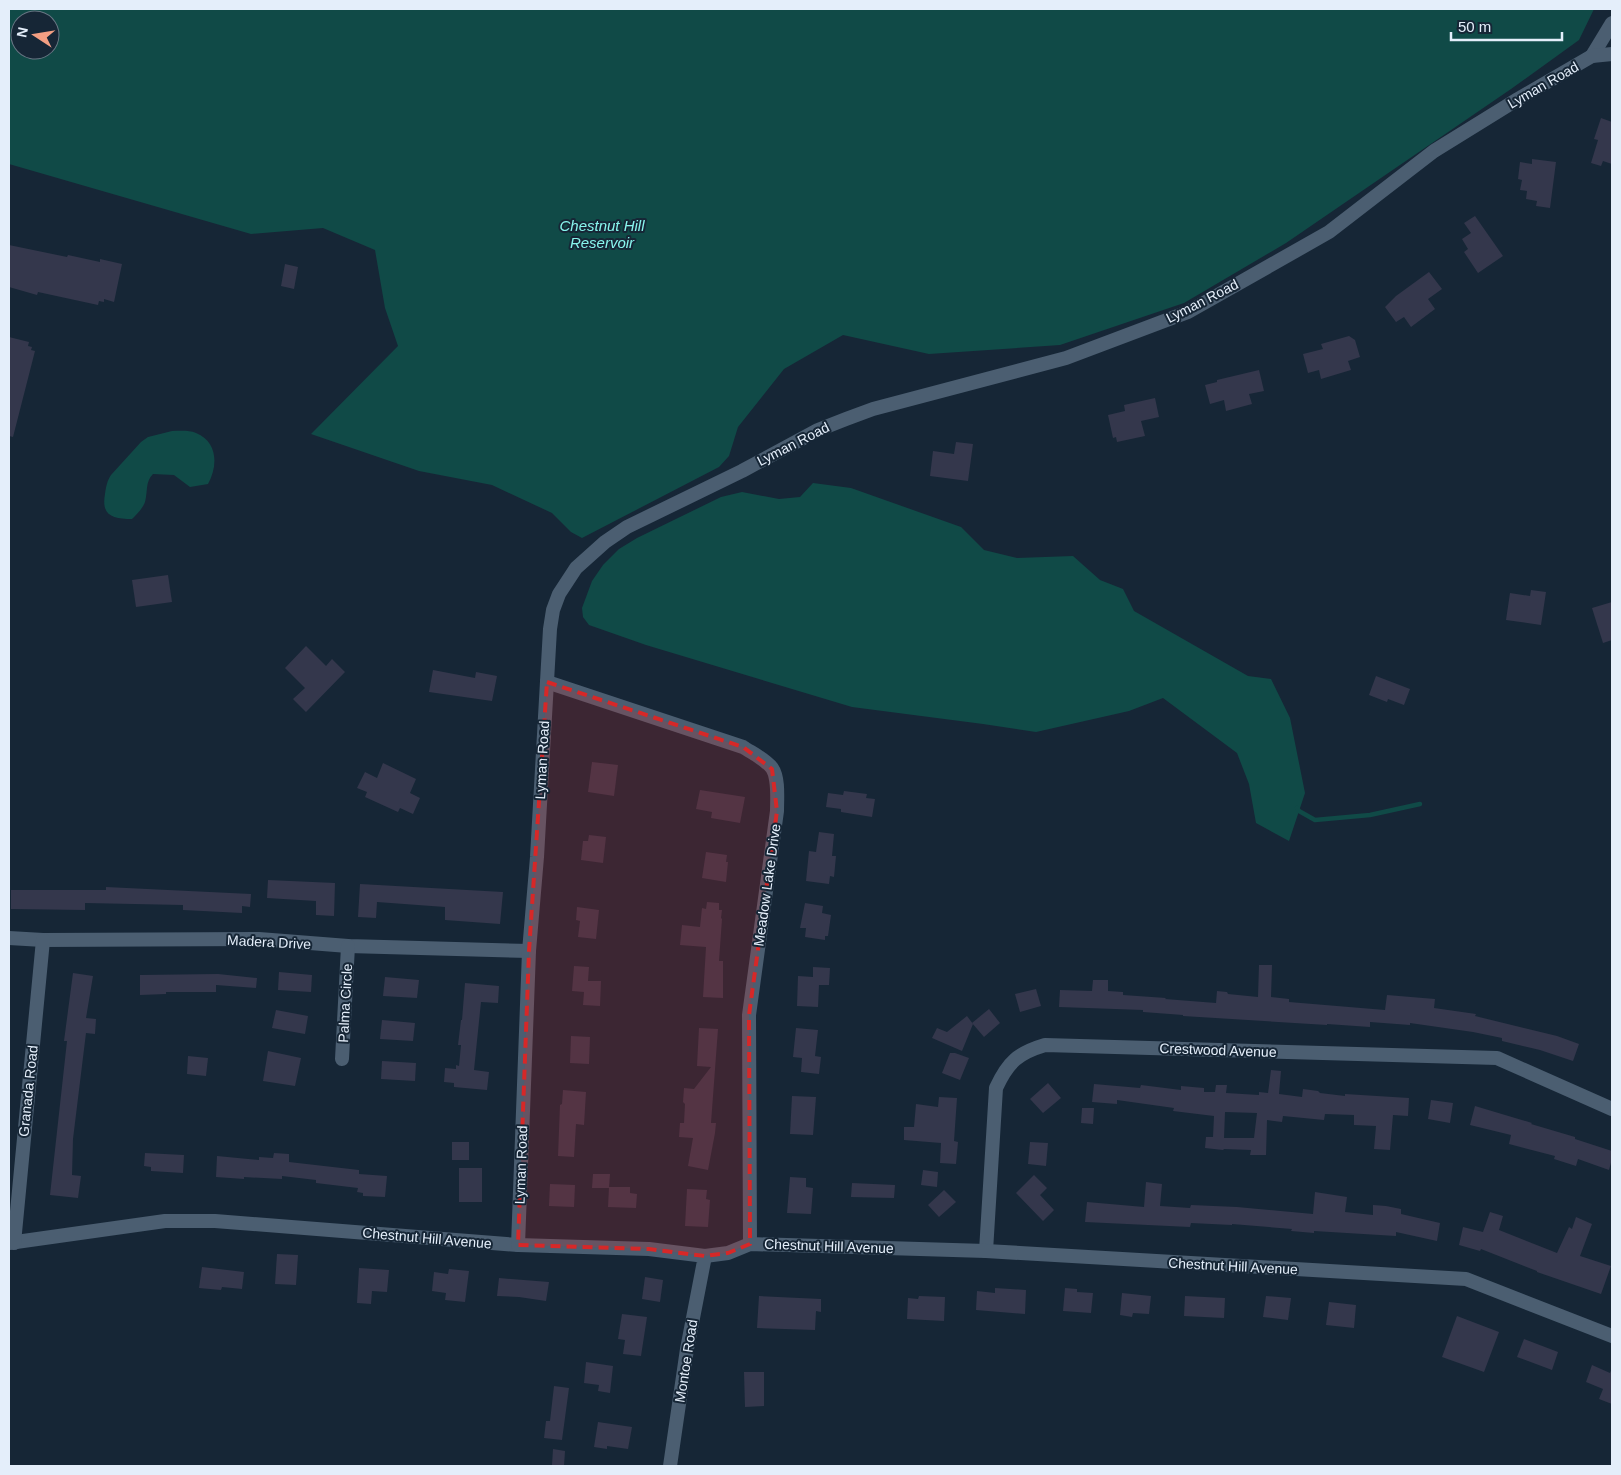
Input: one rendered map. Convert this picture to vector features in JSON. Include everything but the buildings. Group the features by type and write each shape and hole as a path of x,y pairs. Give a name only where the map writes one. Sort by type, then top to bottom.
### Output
{"street":[{"name":"Lyman Road","path":"518,1245 528,951 537,857 550,629 553,610 559,594 576,568 590,553 627,528 818,430 872,409 1066,358 1188,312 1329,232 1434,151 1592,56 1612,23"},
{"path":"1592,56 1612,54"},
{"name":"Meadow Lake Drive","path":"547,682 743,747 772,768 777,786 777,811 749,1015 750,1244"},
{"name":"Madera Drive","path":"9,938 43,940 259,940 348,946 528,951"},
{"name":"Granada Road","path":"11,1243 43,940"},
{"name":"Palma Circle","path":"342,1059 348,946"},
{"name":"Crestwood Avenue","path":"986,1251 996,1088 1003,1073 1013,1060 1028,1050 1045,1045 1497,1058 1612,1109"},
{"name":"Chestnut Hill Avenue","path":"11,1243 165,1220 215,1221 518,1245 649,1249 704,1256 728,1253 750,1244 986,1251 1466,1279 1612,1336"},
{"name":"Montoe Road","path":"670,1466 687,1348 704,1256"}],"highlighted area":[{"path":"547,682 743,747 772,769 777,811 749,1015 750,1244 728,1253 705,1256 649,1249 518,1245 529,951"}],"water":[{"name":"Chestnut Hill Reservoir","path":"9,9 1594,9 1579,40 1511,89 1286,243 1184,303 1060,345 929,354 843,335 784,369 738,427 729,456 719,467 582,538 571,532 552,513 492,485 419,471 311,434 398,346 385,308 375,250 323,228 251,234 9,164"},
{"path":"172,431 193,432 209,442 214,455 214,462 208,484 190,487 174,475 153,474 148,483 144,504 132,519 110,515 107,512 104,501 107,484 111,475 141,442 148,437"},
{"path":"813,483 851,488 961,527 984,550 1017,558 1073,556 1100,580 1123,589 1134,611 1248,676 1271,679 1290,718 1305,793 1289,841 1256,823 1249,784 1237,753 1163,698 1129,711 1036,732 852,707 646,645 589,625 583,617 582,608 592,581 603,565 619,549 637,538 721,497 742,492 779,499 800,497"}],"waterway":[{"path":"1297,808 1315,820 1370,815 1420,804"}]}
